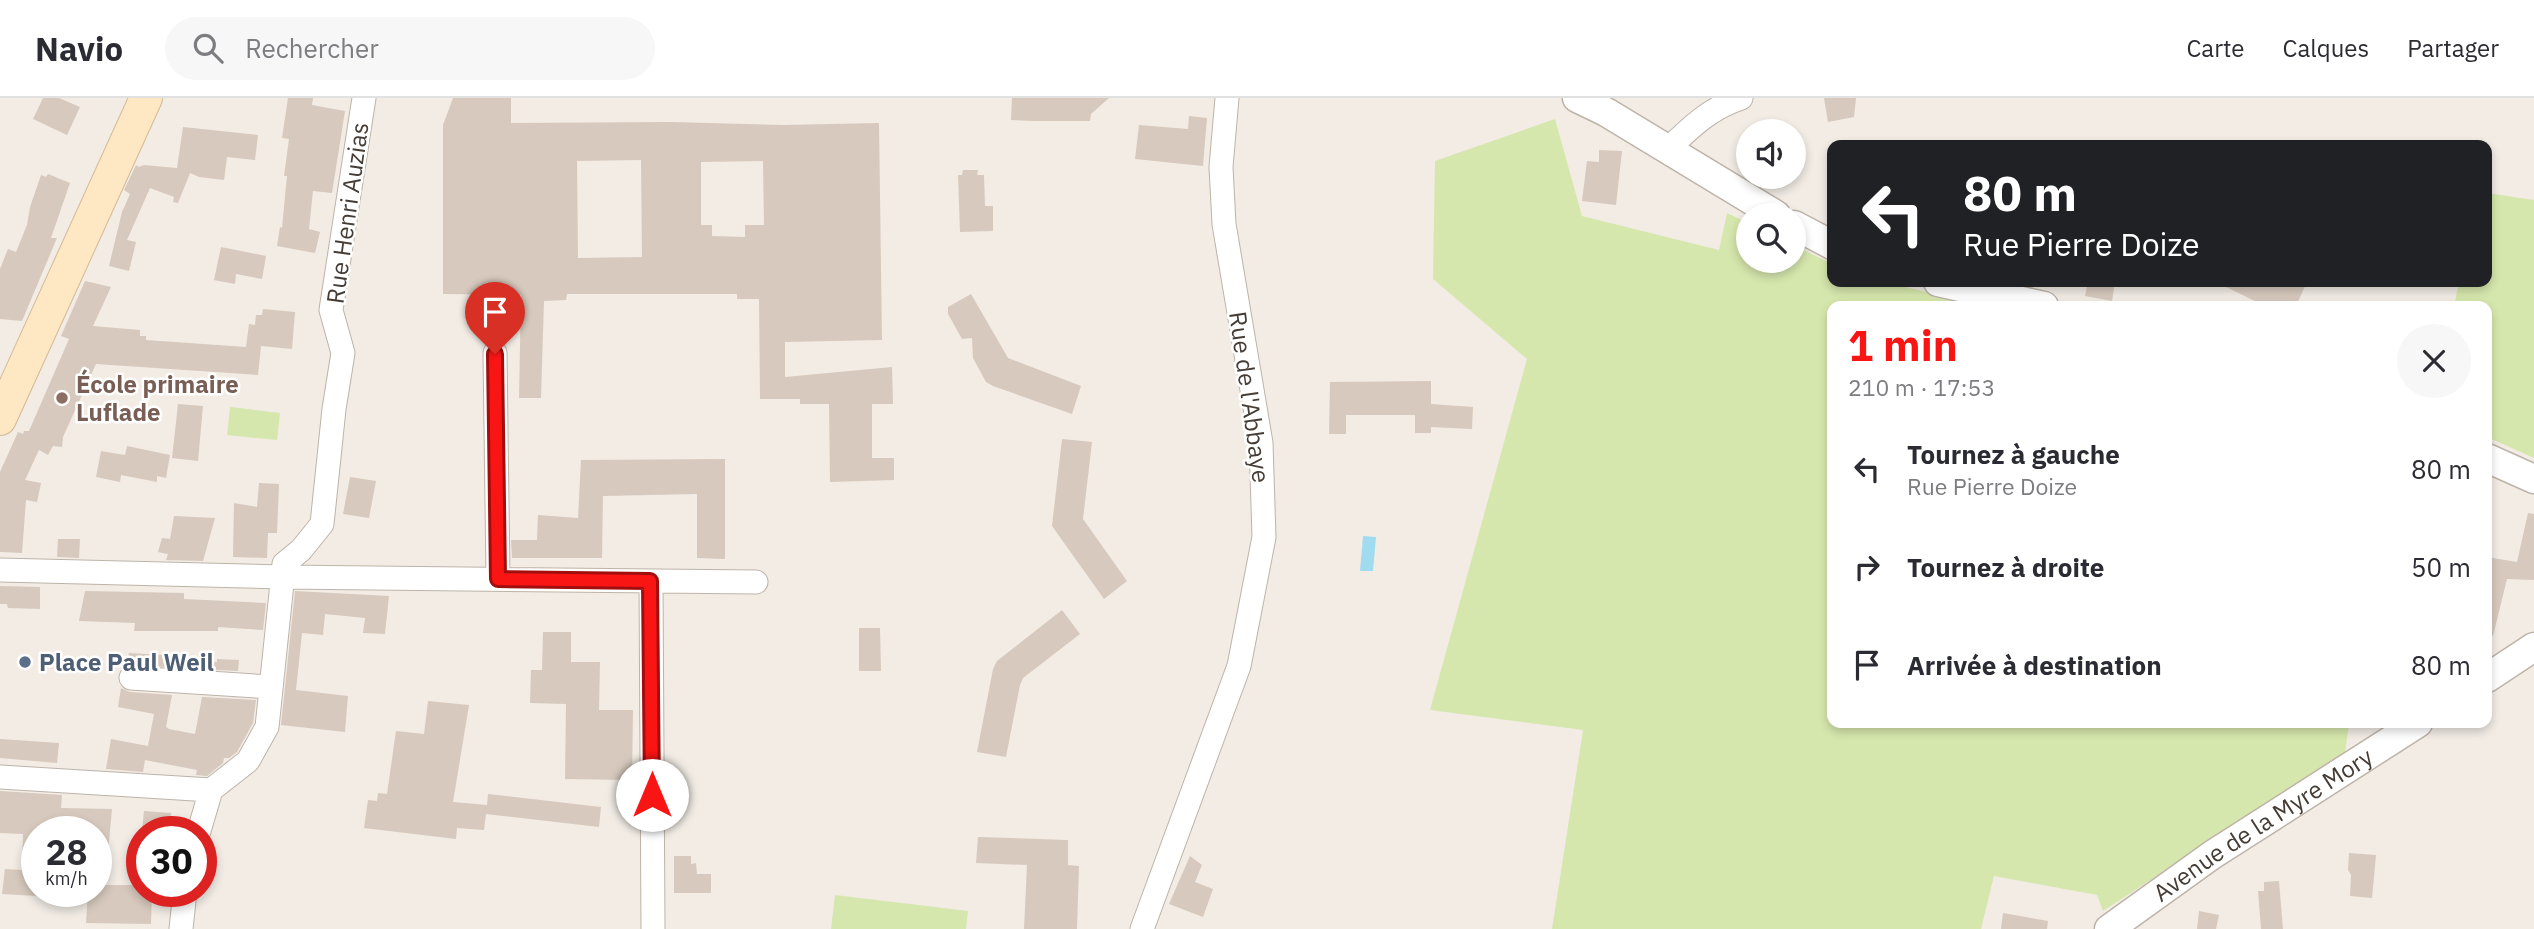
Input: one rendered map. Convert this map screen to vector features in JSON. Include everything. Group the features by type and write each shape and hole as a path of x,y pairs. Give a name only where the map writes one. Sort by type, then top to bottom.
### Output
{"main road":[{"path":"0,419 146,98"}],"street":[{"name":"Rue Henri Auzias","path":"211,790 248,761 267,727 284,564 301,550 322,524 334,409 343,353 331,310 364,98"},
{"name":"Rue de l'Abbaye","path":"1142,929 1239,666 1264,537 1261,443 1224,224 1221,167 1227,98"},
{"path":"1577,98 1606,112 1756,203"},
{"path":"1667,150 1702,117 1723,104 1741,98"},
{"path":"1806,231 1827,242"},
{"path":"1960,287 2021,301"},
{"path":"495,354 498,579"},
{"path":"2492,460 2534,479"},
{"path":"0,570 282,577 755,582"},
{"path":"650,581 653,929"},
{"path":"2492,675 2534,647"},
{"path":"131,678 271,687"},
{"name":"Avenue de la Myre Mory","path":"2109,929 2213,855 2410,728"},
{"path":"0,777 211,790 203,816"},
{"path":"181,929 183,907"}],"green space":[{"path":"1555,119 1582,216 1719,250 1727,213 1736,217 1736,273 1806,273 1806,251 1827,262 1827,287 1905,287 1965,301 1827,301 1827,728 2348,728 2345,753 2103,911 2097,895 1994,876 1981,929 1552,929 1583,730 1430,710 1527,359 1433,279 1435,161"},
{"path":"2492,194 2534,200 2534,458 2492,439 2492,301 2455,301 2458,287 2492,287"},
{"path":"230,407 280,413 277,440 227,435"},
{"path":"835,895 968,911 966,929 831,929"}],"water":[{"path":"1363,536 1376,537 1373,571 1360,571"}],"building":[{"path":"43,98 59,98 80,107 67,135 33,119"},
{"path":"288,98 313,98 312,105 345,111 332,193 313,191 309,229 320,232 315,253 277,246 280,227 282,228 287,176 284,176 289,139 282,138"},
{"path":"453,98 511,98 511,123 879,123 882,340 785,342 785,377 892,367 893,404 872,404 872,458 894,458 894,480 830,482 829,404 800,404 800,399 760,399 759,299 737,299 737,294 567,294 566,300 544,301 541,398 519,398 521,295 443,294 443,125","holes":["641,160 642,257 578,258 577,161","763,161 764,225 745,225 745,237 712,236 712,225 701,225 701,162"]},
{"path":"1012,98 1109,98 1091,114 1090,121 1032,121 1011,120"},
{"path":"1824,98 1856,98 1854,117 1828,122"},
{"path":"1189,116 1207,118 1203,166 1135,159 1139,125 1188,129"},
{"path":"183,127 258,135 255,160 227,157 224,180 199,177 190,173 178,203 173,202 174,197 150,188 127,240 136,242 129,271 109,266 122,212 130,194 124,190 136,165 177,168"},
{"path":"1599,150 1622,151 1616,205 1582,201 1587,161 1599,162"},
{"path":"963,170 978,170 977,175 984,175 985,206 993,206 993,231 960,232 958,175 962,175"},
{"path":"48,174 70,183 51,238 57,238 22,321 0,319 0,269 8,249 16,252 27,225 41,175 46,177"},
{"path":"221,247 266,256 262,279 236,274 235,284 214,280"},
{"path":"85,281 111,287 93,326 140,330 140,336 146,336 146,340 246,347 249,324 255,325 256,315 262,315 263,309 295,312 292,349 261,346 258,375 96,364 63,437 62,447 53,446 48,455 39,450 25,480 41,483 37,502 26,500 22,553 0,552 0,472 18,432 23,434 24,431 29,431 69,339 61,336"},
{"path":"2087,287 2114,287 2112,301 2085,296"},
{"path":"2226,287 2305,287 2298,301 2255,301"},
{"path":"971,294 1008,358 1081,386 1072,414 986,382 973,358 972,338 962,339 948,314 948,307"},
{"path":"1431,381 1431,404 1473,407 1472,429 1431,427 1431,433 1415,433 1415,415 1346,415 1346,434 1329,434 1330,382"},
{"path":"178,404 203,406 198,461 172,458"},
{"path":"1062,439 1092,442 1083,519 1127,581 1104,599 1052,526"},
{"path":"127,446 170,455 166,478 157,476 157,482 121,475 120,482 96,477 101,451 125,455"},
{"path":"725,459 725,559 697,558 697,494 603,496 602,558 512,558 511,540 537,540 538,515 578,518 581,460"},
{"path":"350,477 376,481 369,518 343,514"},
{"path":"259,483 279,484 277,533 268,533 267,558 233,557 234,503 257,507"},
{"path":"2528,513 2534,514 2534,580 2507,579 2492,636 2492,558 2517,562"},
{"path":"174,516 215,518 203,561 166,560 168,554 158,552 162,538 170,539"},
{"path":"58,539 80,539 79,558 57,557"},
{"path":"0,586 40,587 40,609 8,608 7,604 0,604"},
{"path":"85,591 184,593 184,599 266,603 263,630 218,627 218,631 134,631 135,623 79,621"},
{"path":"295,591 389,596 385,634 363,633 365,618 325,614 323,635 302,633 296,690 348,696 345,732 281,725"},
{"path":"1062,610 1080,634 1023,678 1006,757 977,752 993,669 997,661"},
{"path":"859,628 880,628 881,671 859,671"},
{"path":"543,632 571,632 571,662 600,662 599,710 633,710 632,780 565,779 566,704 530,703 531,670 542,670"},
{"path":"129,653 181,656 181,659 217,662 217,659 239,660 238,671 126,665"},
{"path":"121,688 130,692 172,695 166,727 169,729 195,734 202,697 256,700 253,723 237,752 224,758 223,763 207,776 196,775 197,770 145,760 143,772 106,769 111,739 148,746 154,714 118,707"},
{"path":"428,701 469,705 453,802 487,805 488,794 601,807 599,827 486,814 484,830 457,828 456,839 364,828 368,800 377,801 378,793 387,794 396,731 424,734"},
{"path":"0,739 59,743 57,763 0,758"},
{"path":"0,791 62,795 61,808 112,809 111,816 21,816 21,834 0,833"},
{"path":"144,811 171,813 171,816 144,816"},
{"path":"978,837 1068,840 1068,865 1079,866 1077,929 1024,929 1027,865 976,863"},
{"path":"2349,853 2376,855 2372,898 2350,896"},
{"path":"674,856 691,856 691,864 696,863 697,874 711,874 711,893 674,893"},
{"path":"1190,856 1202,865 1195,882 1213,889 1203,917 1169,904"},
{"path":"5,869 21,870 21,895 2,894"},
{"path":"2279,881 2283,929 2261,929 2258,891 2264,891 2264,882"},
{"path":"112,885 126,885 126,907 152,907 151,924 86,923 87,907 112,907"},
{"path":"2199,911 2219,915 2216,929 2197,929"},
{"path":"2003,913 2048,921 2047,929 2001,929"}],"place":[{"name":"École primaire Luflade","path":"62,398"},
{"name":"Place Paul Weil","path":"25,662"}],"route":[{"path":"495,354 498,579 650,581 652,795"}]}
